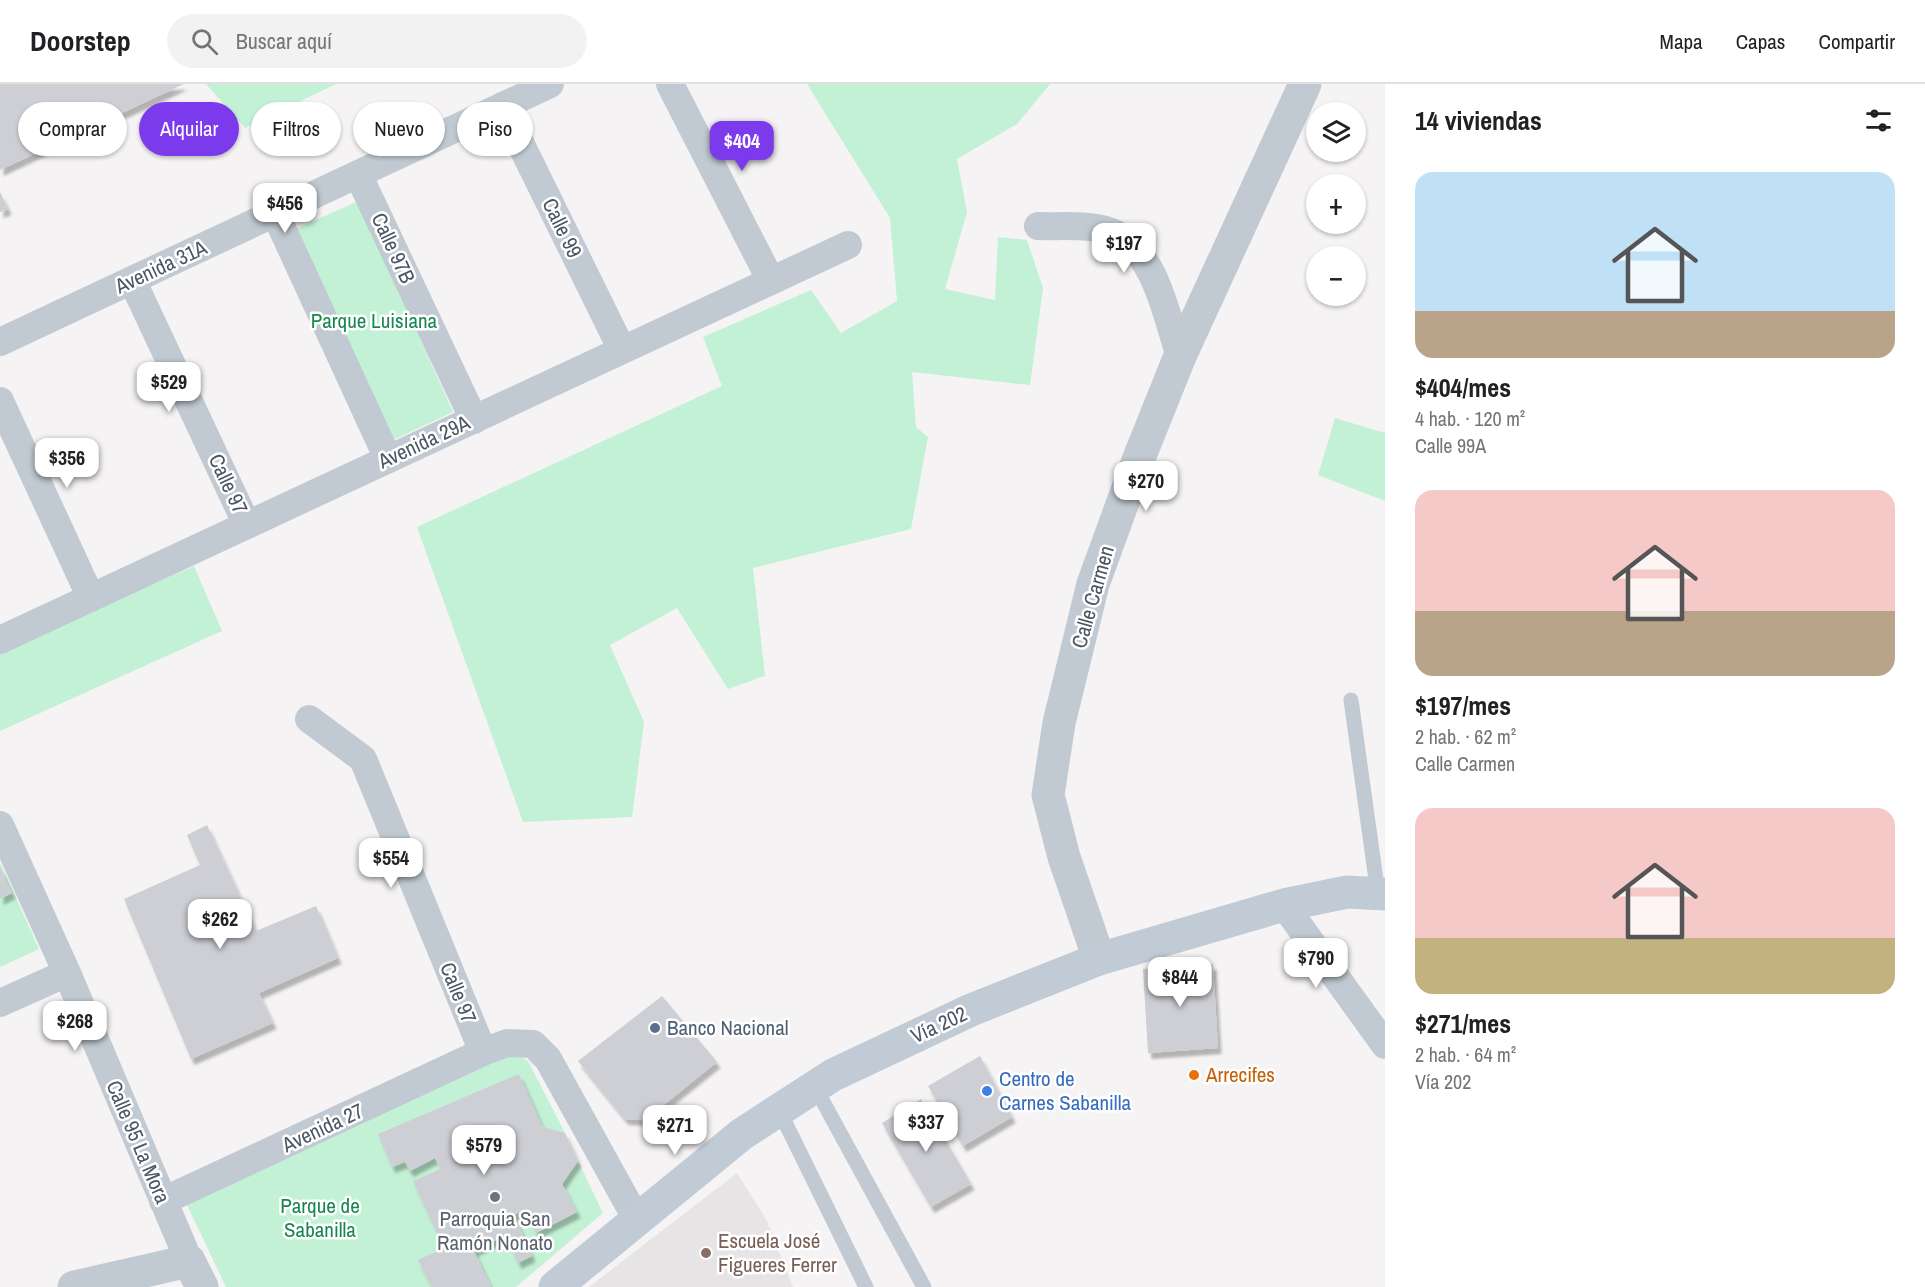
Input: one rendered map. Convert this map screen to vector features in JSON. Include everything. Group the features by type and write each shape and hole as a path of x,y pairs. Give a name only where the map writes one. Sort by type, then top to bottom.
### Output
{"main road":[{"name":"Vía 202","path":"555,1287 636,1218 742,1134 833,1075 971,1010 1099,959 1284,905 1347,892 1382,894"}],"street":[{"name":"Avenida 31A","path":"511,102 550,84"},
{"path":"670,84 771,281"},
{"name":"Calle Carmen","path":"1099,959 1064,858 1048,795 1059,723 1093,584 1180,356 1305,84"},
{"name":"Avenida 31A","path":"0,342 457,127"},
{"name":"Calle 99","path":"527,156 622,350"},
{"name":"Calle 97B","path":"358,174 474,420"},
{"path":"275,213 388,459"},
{"path":"1038,226 1095,228 1116,234 1133,248 1146,265 1156,284 1180,356"},
{"name":"Avenida 29A","path":"0,640 848,245"},
{"name":"Calle 97","path":"132,280 247,525"},
{"path":"0,401 91,598"},
{"name":"Calle 97","path":"309,719 363,759 483,1052"},
{"name":"Calle 95 La Mora","path":"0,825 67,973 195,1274"},
{"path":"1284,905 1385,1046"},
{"path":"0,1003 67,973"},
{"path":"483,1052 507,1043 533,1044 548,1059 636,1218"},
{"name":"Avenida 27","path":"163,1202 483,1052"},
{"path":"74,1287 195,1274"}],"lane":[{"path":"1351,700 1382,894"},
{"path":"815,1087 924,1287"},
{"path":"779,1110 866,1287"}],"shaded area":[{"name":"Escuela José Figueres Ferrer","path":"737,1173 766,1219 793,1287 589,1287"}],"green space":[{"path":"206,84 336,84 299,102 251,102 251,125 245,128 239,121 239,102 222,102"},
{"path":"807,84 1050,84 1017,124 957,159 967,212 945,289 995,300 998,237 1027,240 1043,288 1030,385 912,372 916,427 928,437 911,529 753,568 765,676 728,689 677,608 610,645 644,722 632,817 523,822 417,527 722,386 703,337 811,290 841,333 897,301 890,218"},
{"name":"Parque Luisiana","path":"358,201 453,412 391,441 296,229"},
{"path":"1335,418 1385,433 1385,501 1318,475"},
{"path":"194,566 222,631 0,731 0,651"},
{"path":"0,862 39,949 0,967"},
{"name":"Parque de Sabanilla","path":"507,1054 517,1055 528,1061 565,1133 542,1126 379,1134 392,1167 405,1162 410,1171 435,1158 440,1169 414,1181 444,1248 432,1287 226,1287 187,1205"},
{"path":"578,1161 603,1213 516,1287 491,1287 474,1251 506,1235 518,1262 532,1256 514,1215 525,1209 536,1233 577,1212 562,1184"}],"building":[{"path":"0,84 184,84 145,102 139,102 139,105 127,111 127,102 18,102 18,156 30,156 0,170"},
{"path":"0,192 8,209 0,212"},
{"path":"207,825 256,931 316,906 338,958 259,993 273,1023 191,1059 124,899 200,865 187,835"},
{"path":"0,867 12,893 0,899"},
{"path":"1213,964 1218,1048 1148,1053 1143,969"},
{"name":"Banco Nacional","path":"662,996 717,1062 645,1120 625,1119 578,1061"},
{"path":"980,1056 1012,1117 963,1146 928,1086"},
{"path":"519,1074 542,1126 565,1133 578,1161 562,1184 577,1212 536,1233 525,1209 514,1215 532,1256 518,1263 506,1235 474,1251 491,1287 432,1287 418,1260 444,1248 413,1181 440,1169 435,1158 410,1171 405,1162 392,1167 378,1134","holes":["502,1129 507,1141 475,1154 469,1143"]},
{"path":"921,1099 971,1184 931,1207 882,1123"}],"place":[{"name":"Banco Nacional","path":"655,1028"},
{"name":"Arrecifes","path":"1194,1075"},
{"name":"Centro de Carnes Sabanilla","path":"987,1091"},
{"name":"Parroquia San Ramón Nonato","path":"495,1197"},
{"name":"Escuela José Figueres Ferrer","path":"706,1253"}]}
